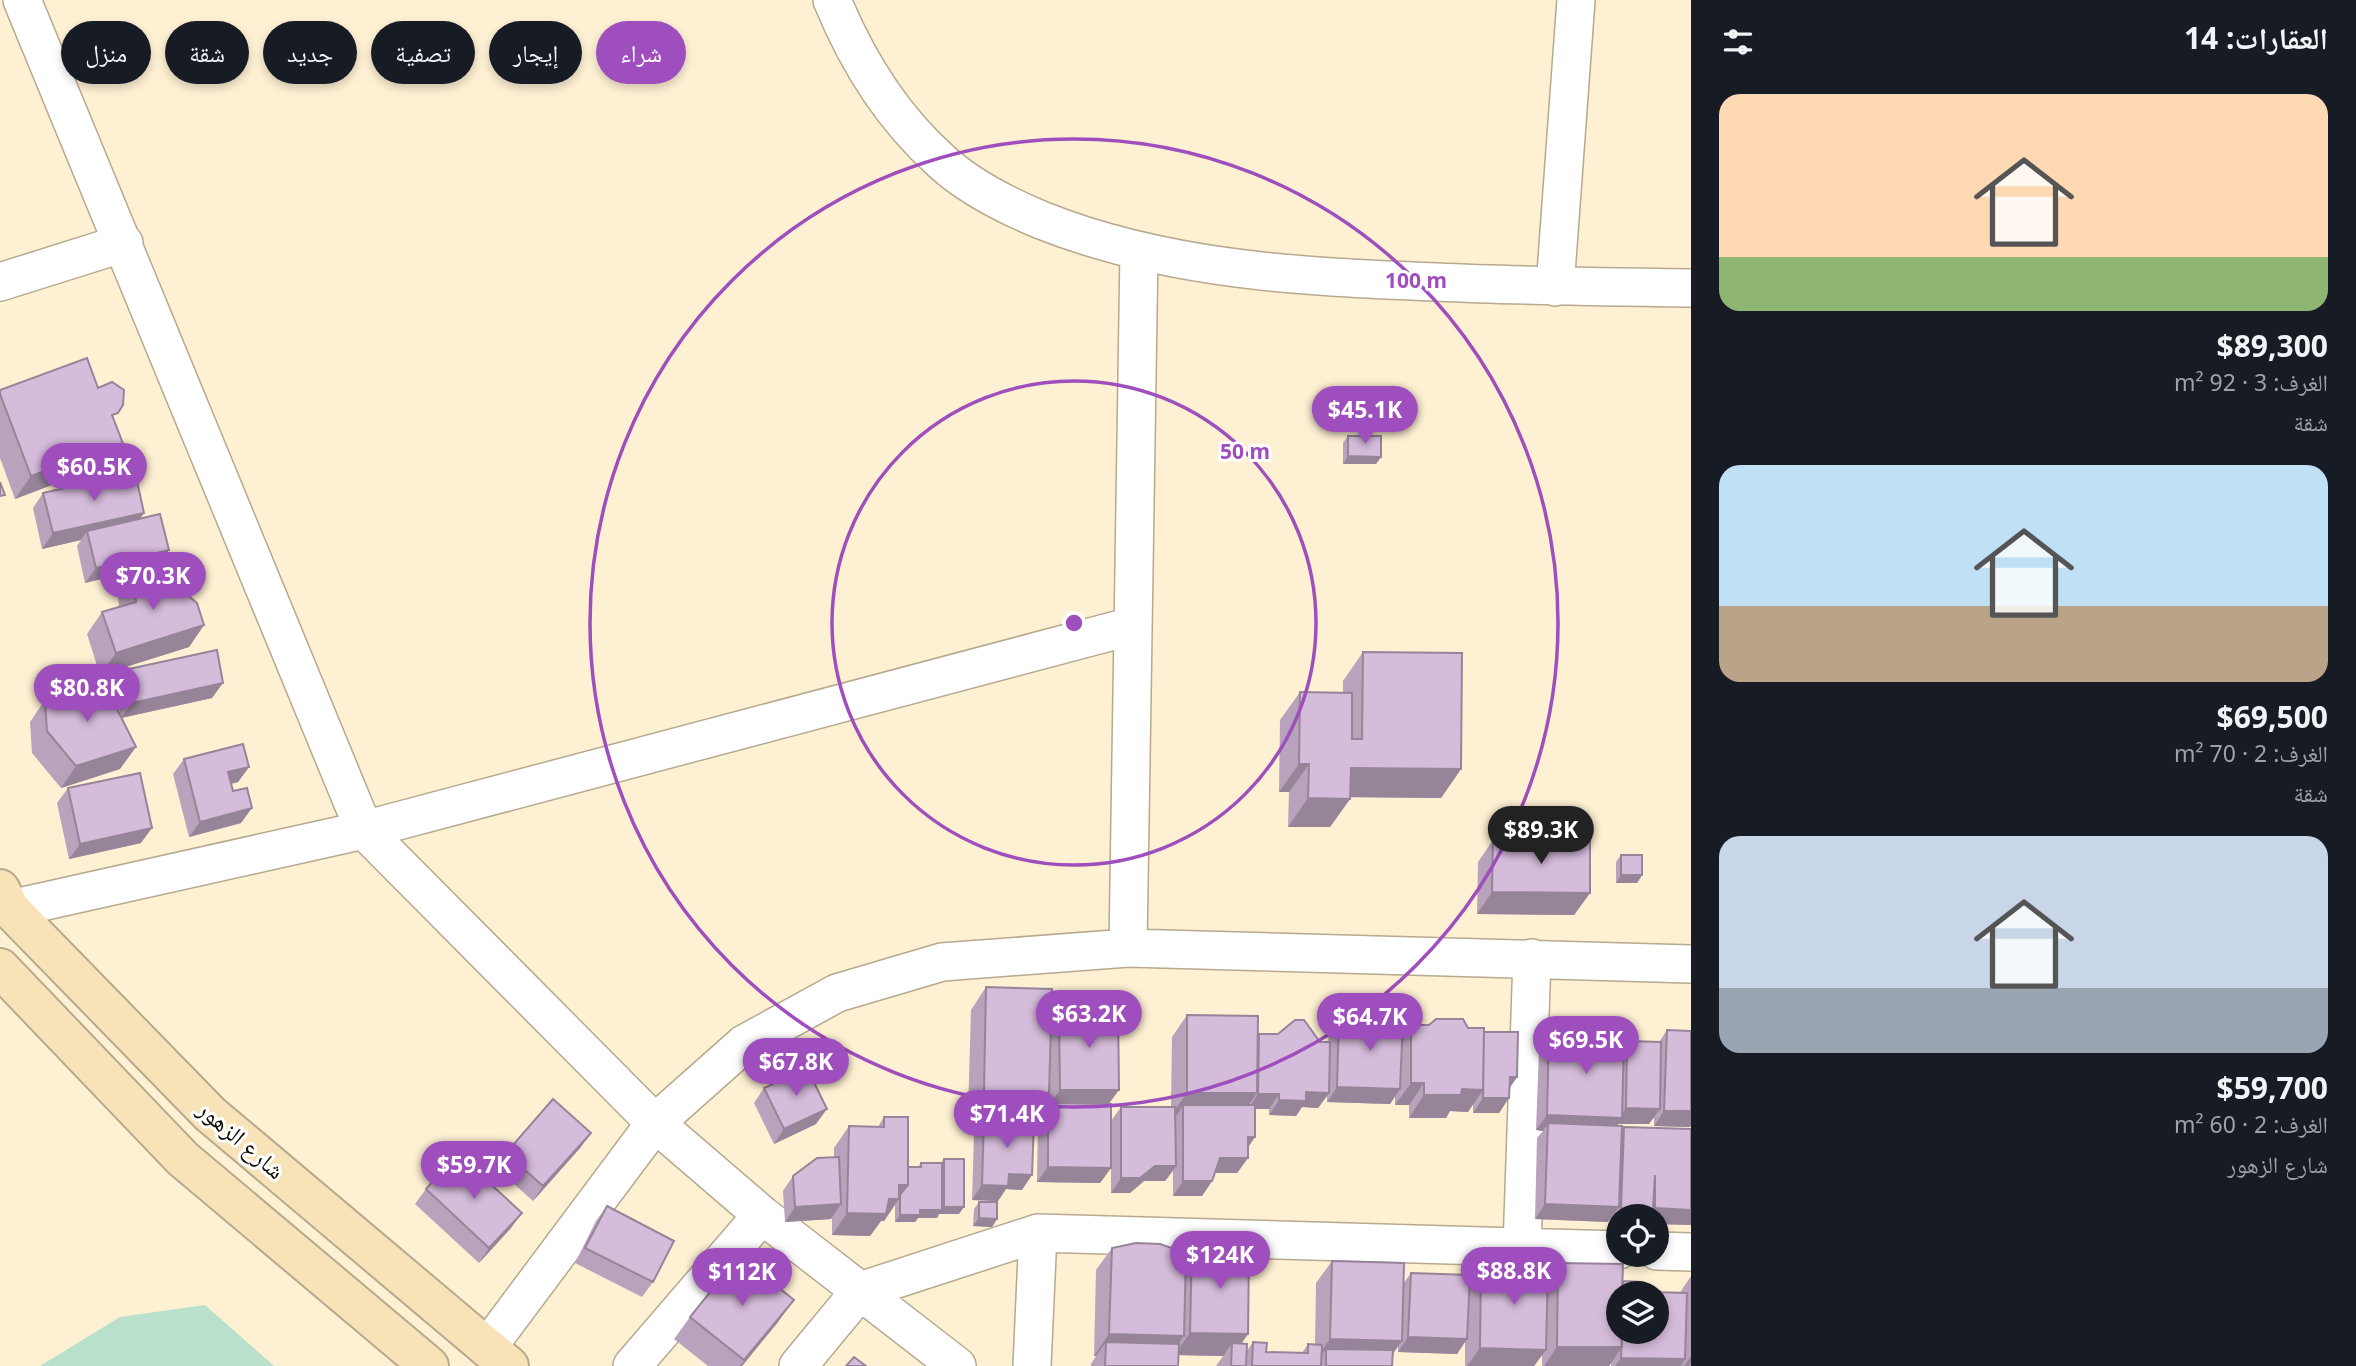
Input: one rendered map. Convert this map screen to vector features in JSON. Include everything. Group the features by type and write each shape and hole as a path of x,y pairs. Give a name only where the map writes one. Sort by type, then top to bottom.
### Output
{"main road":[{"name":"شارع الزهور","path":"5,899 210,1114 498,1357"},
{"path":"0,968 183,1159 429,1366"}],"street":[{"path":"22,0 364,830 655,1124 762,1215 957,1366"},
{"path":"832,0 859,58 883,96 908,128 941,162 977,188 1015,209 1070,232 1192,262 1308,277 1555,287 1691,288"},
{"path":"1555,287 1576,0"},
{"path":"0,282 124,243"},
{"path":"1128,948 1139,251"},
{"path":"5,899 364,830 1132,626"},
{"path":"498,1357 655,1124 744,1044 837,993 942,962 1128,948 1691,964"},
{"path":"1522,1248 1532,958"},
{"path":"632,1366 762,1215"},
{"path":"1032,1366 1038,1233"},
{"path":"799,1366 860,1291 1038,1233 1606,1250"},
{"path":"1669,1251 1691,1252"}],"green space":[{"path":"205,1305 274,1366 40,1366 120,1317"}],"building":[{"path":"87,358 98,388 112,382 124,390 123,405 118,413 112,415 127,454 98,465 93,453 31,476 0,390"},
{"path":"1348,436 1381,436 1381,457 1348,456"},
{"path":"135,472 144,513 53,533 43,493"},
{"path":"0,482 5,495 0,496"},
{"path":"160,514 169,550 96,568 87,531"},
{"path":"174,568 177,586 197,603 204,625 116,653 102,612 136,602 133,575"},
{"path":"217,650 223,683 132,703 124,670"},
{"path":"1363,652 1462,653 1461,769 1351,768 1350,799 1308,798 1309,764 1299,764 1300,692 1352,693 1352,739 1362,739"},
{"path":"103,681 136,747 76,766 47,731 45,700"},
{"path":"243,744 249,767 228,772 233,791 247,788 252,808 200,822 184,759"},
{"path":"140,773 152,828 80,844 68,788"},
{"path":"1493,840 1590,840 1590,893 1492,892"},
{"path":"1621,855 1642,855 1642,875 1621,875"},
{"path":"986,987 1052,989 1049,1093 984,1091"},
{"path":"1118,1010 1119,1090 1060,1090 1059,1011"},
{"path":"1187,1015 1258,1016 1257,1093 1187,1093"},
{"path":"1359,1015 1374,1015 1378,1021 1403,1019 1400,1089 1337,1087 1339,1020 1353,1020"},
{"path":"1436,1019 1463,1019 1468,1028 1484,1028 1483,1090 1462,1089 1461,1095 1424,1095 1424,1083 1411,1083 1411,1025 1429,1025"},
{"path":"1295,1020 1304,1020 1320,1042 1330,1042 1329,1093 1306,1092 1306,1101 1279,1100 1279,1094 1258,1094 1259,1034 1278,1034"},
{"path":"1667,1030 1691,1031 1691,1111 1664,1111"},
{"path":"1484,1032 1518,1032 1517,1077 1510,1077 1509,1098 1483,1098"},
{"path":"1549,1035 1624,1037 1622,1118 1547,1115"},
{"path":"1627,1041 1661,1042 1660,1109 1626,1108"},
{"path":"807,1068 827,1109 784,1129 764,1088"},
{"path":"553,1099 591,1133 543,1186 506,1153"},
{"path":"1048,1103 1111,1104 1111,1168 1048,1167"},
{"path":"1183,1105 1255,1105 1255,1137 1248,1137 1248,1158 1220,1158 1212,1181 1183,1181"},
{"path":"1121,1107 1175,1107 1176,1166 1155,1166 1140,1178 1121,1178"},
{"path":"884,1117 908,1117 908,1185 899,1185 899,1199 889,1199 886,1214 847,1213 849,1126 884,1127"},
{"path":"984,1119 1034,1120 1032,1175 1009,1174 1008,1186 982,1185"},
{"path":"1548,1123 1622,1126 1619,1204 1606,1204 1606,1206 1545,1204"},
{"path":"1624,1127 1691,1129 1691,1210 1669,1209 1669,1204 1655,1204 1655,1175 1653,1204 1621,1204"},
{"path":"458,1154 522,1213 489,1248 426,1189"},
{"path":"839,1157 841,1204 795,1207 793,1176 817,1158"},
{"path":"944,1159 964,1159 964,1207 944,1207"},
{"path":"921,1163 942,1163 942,1210 920,1210 920,1215 900,1215 900,1195 908,1185 908,1167 921,1167"},
{"path":"979,1202 997,1202 997,1219 979,1218"},
{"path":"607,1206 674,1241 653,1282 585,1248"},
{"path":"1136,1243 1160,1244 1186,1253 1184,1336 1109,1334 1112,1248"},
{"path":"1192,1247 1249,1249 1248,1334 1190,1333"},
{"path":"739,1256 794,1300 744,1360 690,1317"},
{"path":"1332,1261 1404,1263 1402,1341 1330,1339"},
{"path":"1558,1263 1606,1264 1606,1267 1623,1267 1622,1281 1606,1281 1606,1344 1622,1344 1622,1347 1557,1347"},
{"path":"1481,1265 1548,1266 1546,1350 1480,1348"},
{"path":"1411,1273 1470,1275 1467,1339 1408,1337"},
{"path":"1669,1292 1687,1293 1685,1359 1621,1358 1622,1344 1669,1344"},
{"path":"1106,1342 1179,1344 1178,1366 1105,1366"},
{"path":"1253,1342 1267,1343 1266,1352 1308,1353 1308,1344 1322,1345 1321,1366 1252,1366"},
{"path":"1232,1343 1247,1344 1246,1366 1231,1366"},
{"path":"1326,1349 1393,1350 1392,1366 1326,1366"},
{"path":"854,1357 866,1366 846,1366"}]}
